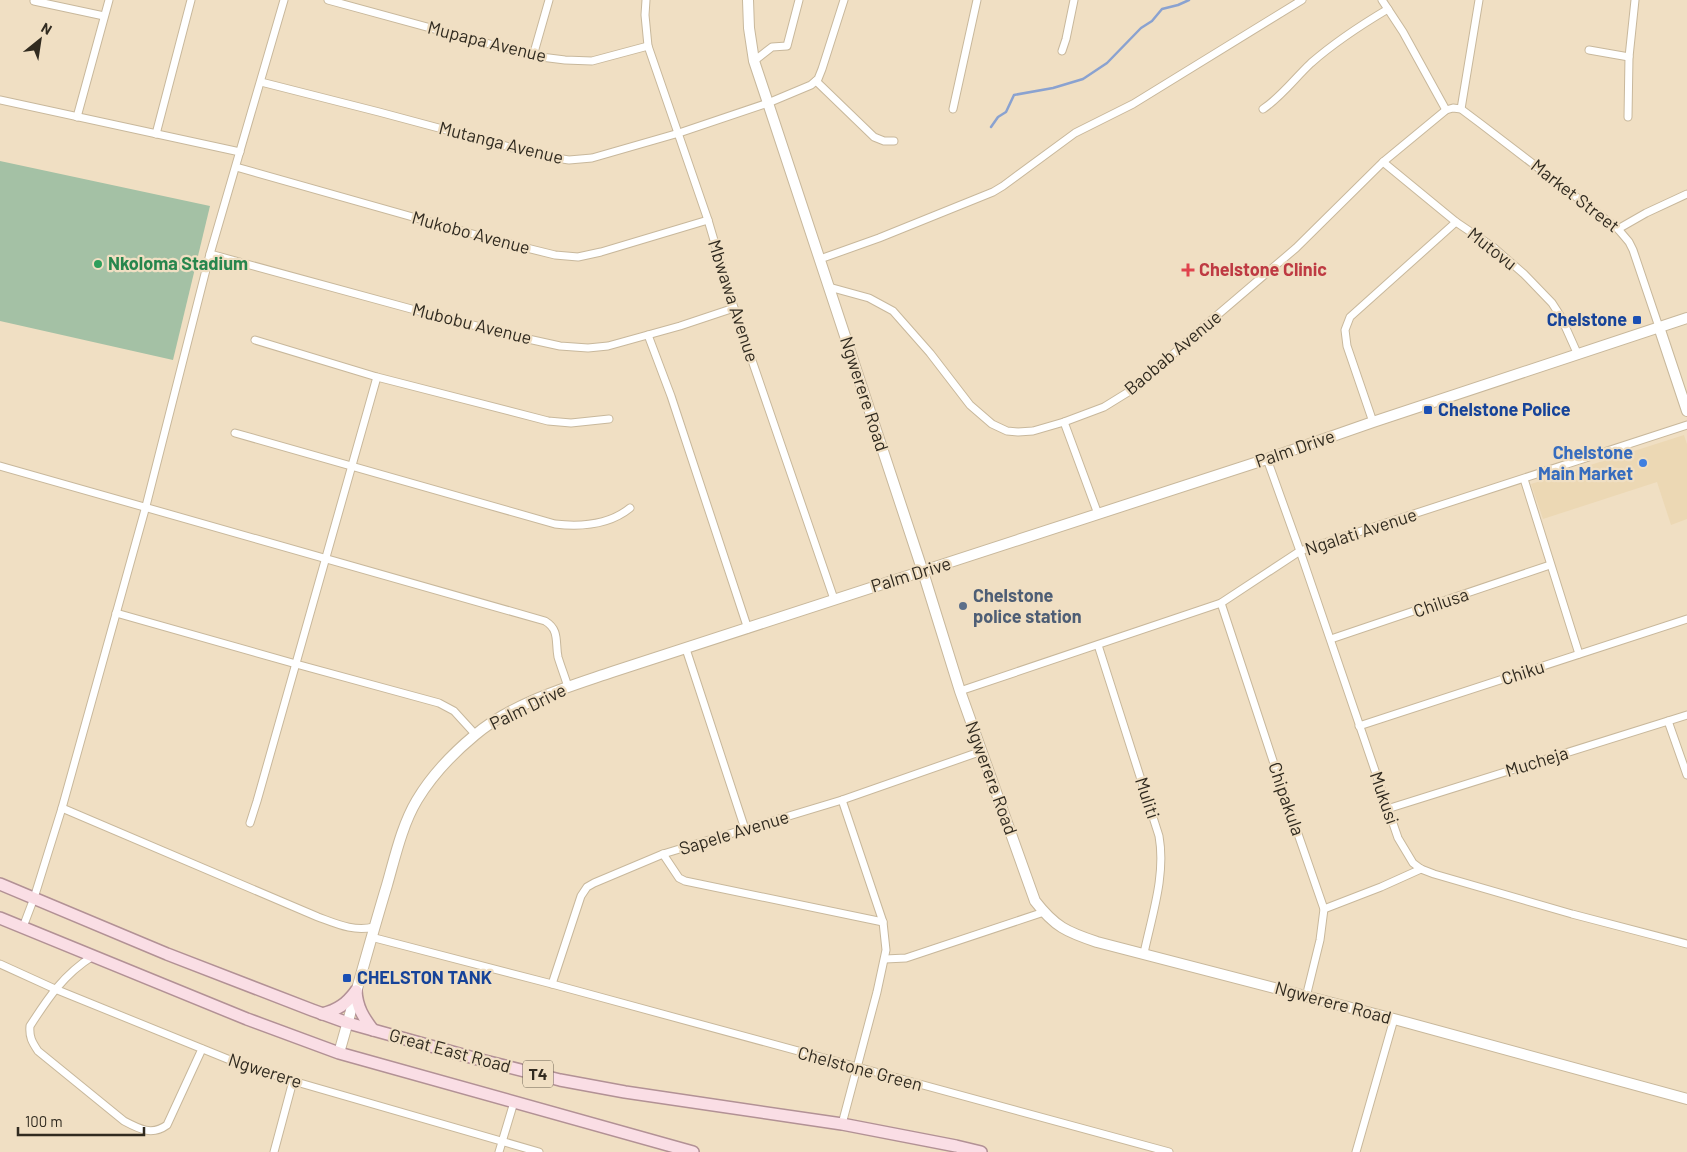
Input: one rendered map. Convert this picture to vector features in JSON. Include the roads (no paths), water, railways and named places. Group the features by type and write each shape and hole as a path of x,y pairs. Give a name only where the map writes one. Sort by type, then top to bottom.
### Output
{"main road":[{"name":"Great East Road","path":"0,884 194,965 322,1014 481,1060 560,1080 625,1092 842,1124 981,1152"},
{"name":"Great East Road","path":"0,918 247,1019 340,1053 693,1152"},
{"path":"322,1014 336,1011 348,1003 356,991"},
{"path":"356,991 357,1005 373,1030"}],"street":[{"path":"77,117 109,0"},
{"path":"156,134 191,0"},
{"path":"23,927 62,808 146,506 210,254 284,0"},
{"name":"Mupapa Avenue","path":"328,0 533,56 592,61 648,46"},
{"path":"533,56 549,0"},
{"name":"Mbwawa Avenue","path":"646,0 645,15 648,46 708,220 734,308 834,599"},
{"name":"Ngwerere Road","path":"748,0 749,28 754,60 923,572 960,692 1035,901 1044,912 1060,927 1072,934 1097,942 1687,1099"},
{"path":"754,60 772,47 787,46 799,0"},
{"path":"843,0 822,69 816,81 874,137 884,142 894,141"},
{"path":"953,109 977,0"},
{"path":"1062,51 1074,0"},
{"path":"820,259 914,224 1003,186 1075,133 1133,104 1302,0"},
{"path":"1382,0 1403,32 1446,110 1460,109 1478,0"},
{"path":"1628,117 1629,57 1635,0"},
{"path":"34,1 104,16"},
{"path":"1262,109 1287,88 1312,62 1352,31 1388,9"},
{"path":"1589,50 1629,57"},
{"name":"Mutanga Avenue","path":"261,82 543,156 569,160 592,158 679,133 768,103 811,85 816,81"},
{"path":"0,100 240,152"},
{"name":"Market Street","path":"1460,109 1618,229 1633,250 1687,411"},
{"name":"Baobab Avenue","path":"829,288 869,298 894,311 930,353 970,405 992,424 1007,431 1033,431 1104,407 1138,386 1194,335 1296,248 1383,162 1446,110"},
{"name":"Mutovu","path":"1383,162 1456,222 1494,248 1524,274 1552,303 1561,317 1578,355"},
{"name":"Mukobo Avenue","path":"236,167 484,238 555,255 578,257 601,252 708,220"},
{"path":"1618,229 1646,213 1687,194"},
{"path":"1373,422 1347,346 1345,330 1350,317 1456,222"},
{"name":"Mubobu Avenue","path":"210,254 424,312 560,346 588,348 608,346 734,308"},
{"name":"Palm Drive","path":"340,1053 356,991 404,828 416,801 441,766 475,734 513,710 568,687 1267,459 1687,318"},
{"path":"648,335 671,396 748,629"},
{"path":"255,340 376,377 548,421 571,423 609,419"},
{"path":"250,823 376,377"},
{"path":"1064,422 1098,514"},
{"name":"Ngalati Avenue","path":"960,692 1221,603 1300,551 1687,425"},
{"path":"235,433 555,524 571,526 588,525 622,515 630,508"},
{"name":"Mukusi","path":"1267,459 1387,809 1398,838 1413,863 1421,869"},
{"path":"0,466 545,621 552,625 555,632 558,658 568,687"},
{"path":"1524,479 1579,654"},
{"name":"Chilusa","path":"1330,639 1550,565"},
{"name":"Chipakula","path":"1221,603 1324,909 1320,940 1306,997"},
{"path":"116,613 439,703 454,711 475,734"},
{"name":"Chiku","path":"1359,726 1687,619"},
{"name":"Muliti","path":"1098,645 1161,846 1160,878 1144,954"},
{"path":"686,649 745,830"},
{"name":"Mucheja","path":"1387,809 1687,715"},
{"path":"1668,721 1687,775"},
{"name":"Sapele Avenue","path":"552,984 584,891 594,882 663,854 842,800 982,751"},
{"path":"842,800 883,922 886,950 842,1124"},
{"name":"Chelstone Green","path":"62,808 318,917 354,929 365,929 552,984 1169,1152"},
{"path":"663,854 679,878 685,881 883,922"},
{"path":"1324,909 1421,869 1481,889 1687,944"},
{"path":"885,959 906,958 1044,912"},
{"path":"93,956 77,967 55,989 30,1026 31,1042 38,1051 124,1121 136,1128 149,1131 160,1130 167,1125 202,1049"},
{"name":"Ngwerere","path":"0,964 55,989 202,1049 293,1080 539,1152"},
{"path":"1356,1152 1394,1020"},
{"path":"274,1152 293,1080"},
{"path":"499,1152 514,1102"}],"waterway":[{"path":"991,127 998,117 1006,112 1014,95 1053,88 1083,79 1107,63 1141,28 1152,21 1162,9 1189,0"}],"place":[{"name":"Nkoloma Stadium","path":"98,264"},
{"name":"Chelstone Clinic","path":"1188,270"},
{"name":"Chelstone","path":"1637,320"},
{"name":"Chelstone Police","path":"1428,410"},
{"name":"Chelstone Main Market","path":"1643,463"},
{"name":"Chelstone police station","path":"963,606"},
{"name":"CHELSTON TANK","path":"347,978"}]}
